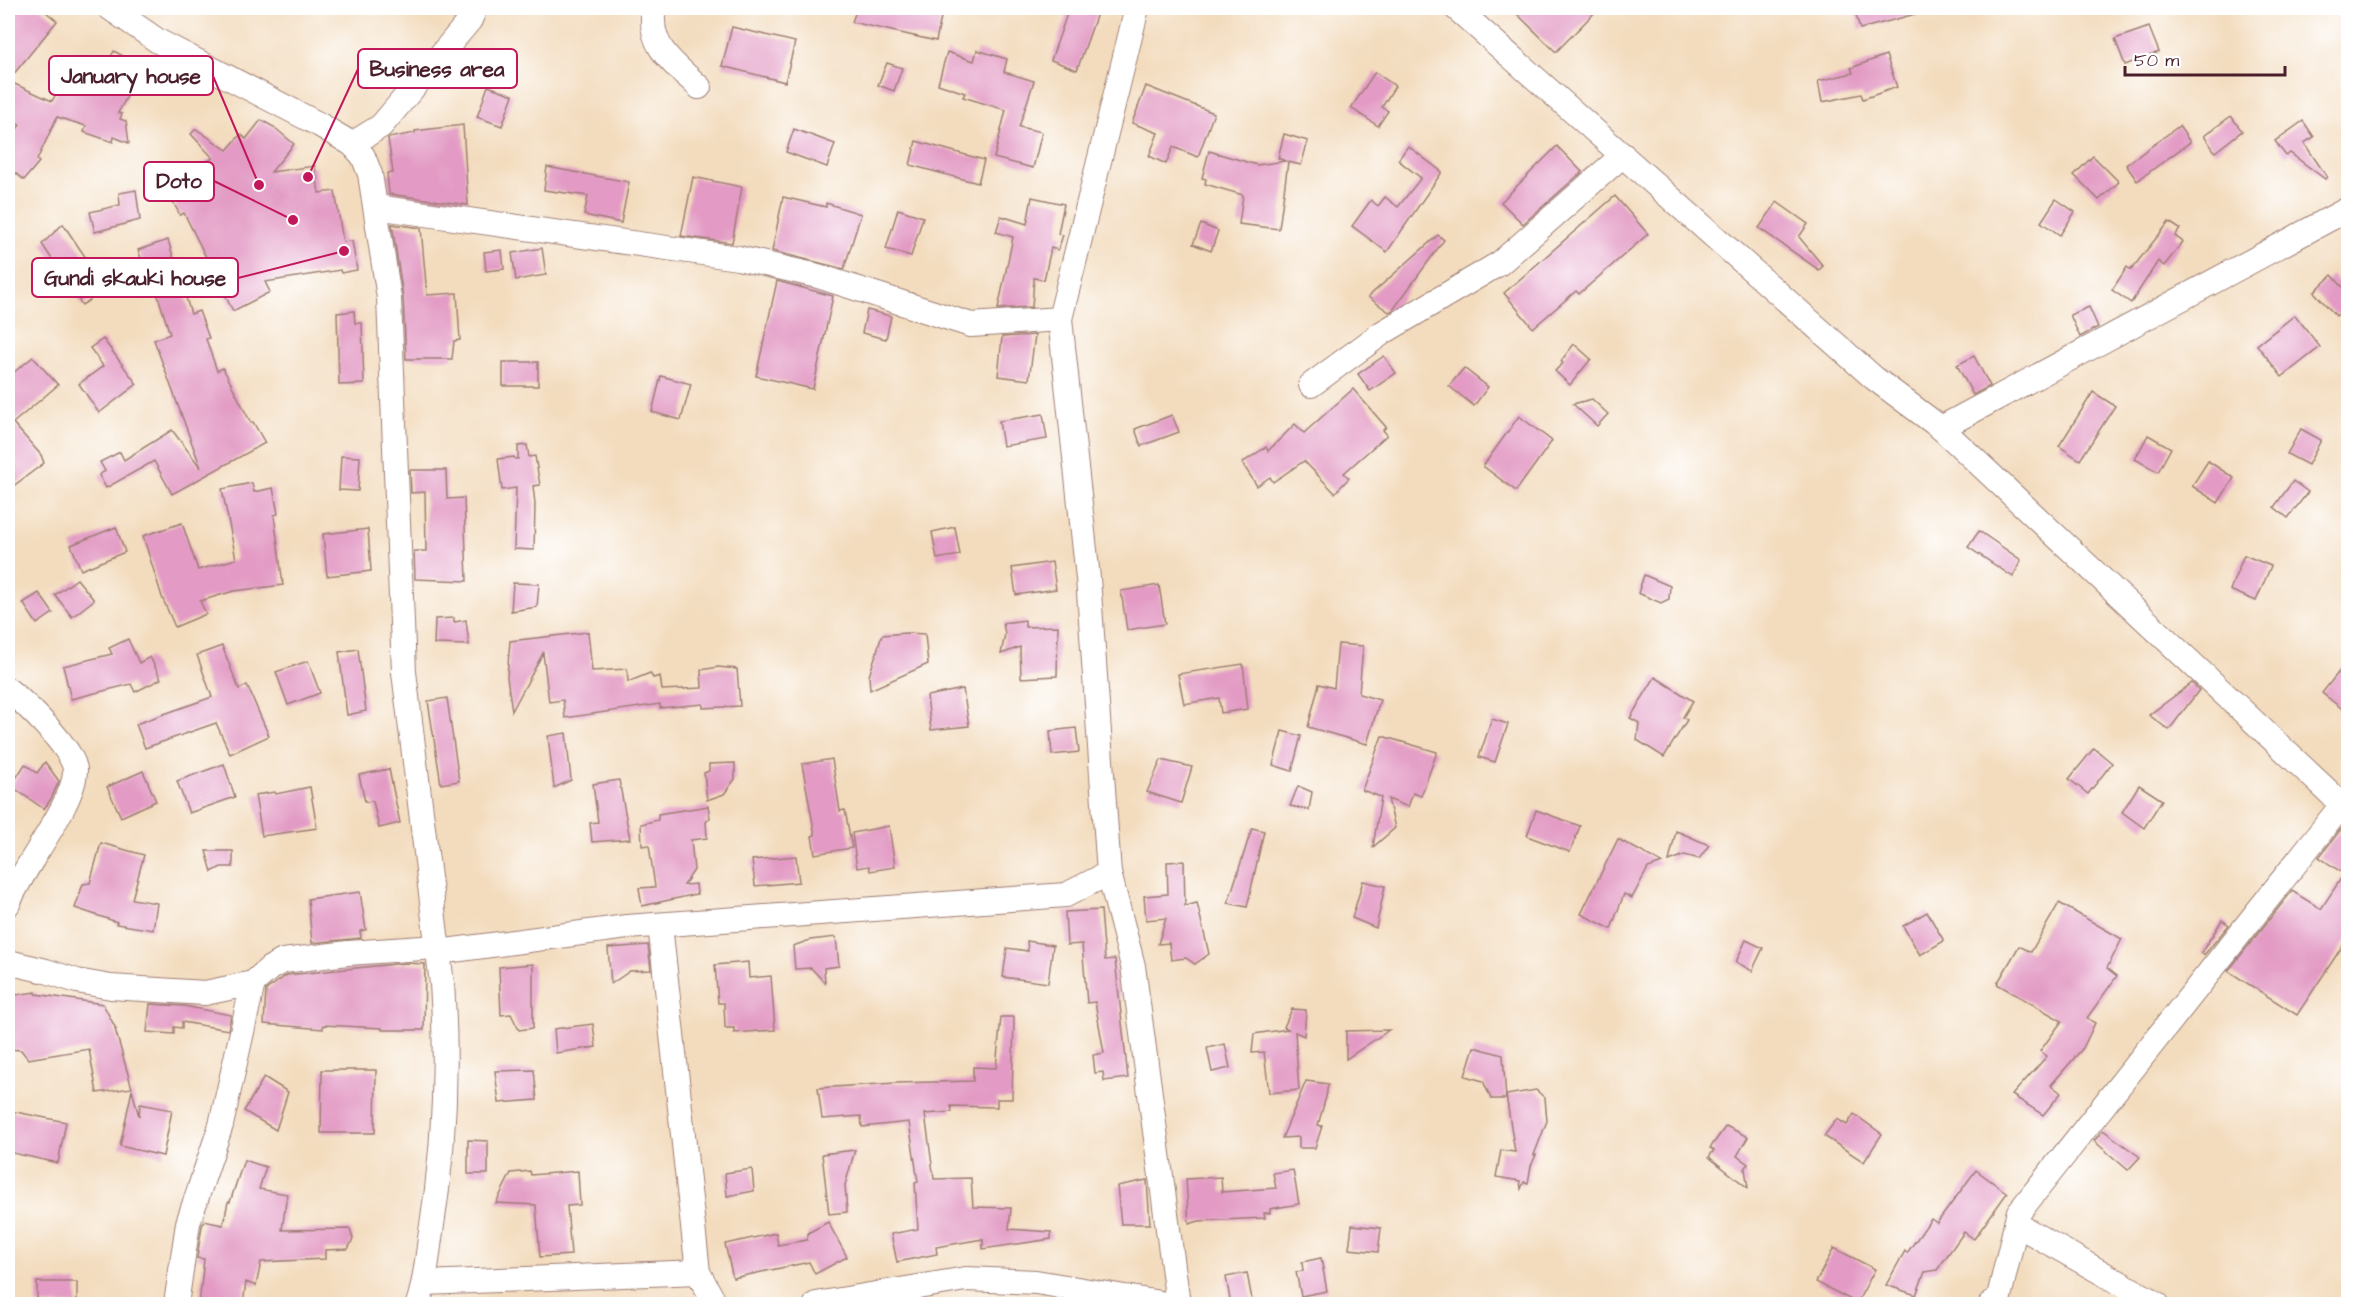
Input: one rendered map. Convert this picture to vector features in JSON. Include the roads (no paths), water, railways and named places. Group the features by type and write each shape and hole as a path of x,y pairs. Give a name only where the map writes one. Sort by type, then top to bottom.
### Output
{"street":[{"path":"110,8 158,41 321,125 352,144 363,156 370,174 389,298 404,672 445,1030 442,1144 422,1294 698,1272"},
{"path":"352,144 381,126 470,20 475,8"},
{"path":"654,8 653,28 659,48 699,87"},
{"path":"1137,8 1060,319 1088,579 1109,873 1134,966 1178,1305"},
{"path":"1456,8 1874,378 1941,429 2345,808 2019,1212 2016,1224 2157,1305"},
{"path":"1311,385 1382,333 1500,263 1623,155"},
{"path":"376,207 738,258 818,276 971,324 1060,319"},
{"path":"1941,429 2349,209"},
{"path":"8,690 45,724 63,745 75,770 65,802 18,882 8,904"},
{"path":"8,962 76,981 121,988 205,993 253,983 270,968 283,961 348,953 437,949 660,925 1066,896 1109,873"},
{"path":"660,925 698,1272 715,1305"},
{"path":"176,1305 188,1223 221,1125 253,983"},
{"path":"1992,1305 1999,1298 2019,1212"},
{"path":"816,1305 966,1279 1036,1282 1166,1305"}],"place":[{"name":"Business area","path":"308,177"},
{"name":"January house","path":"259,185"},
{"name":"Doto","path":"293,220"},
{"name":"Gundi skauki house","path":"344,251"}]}
